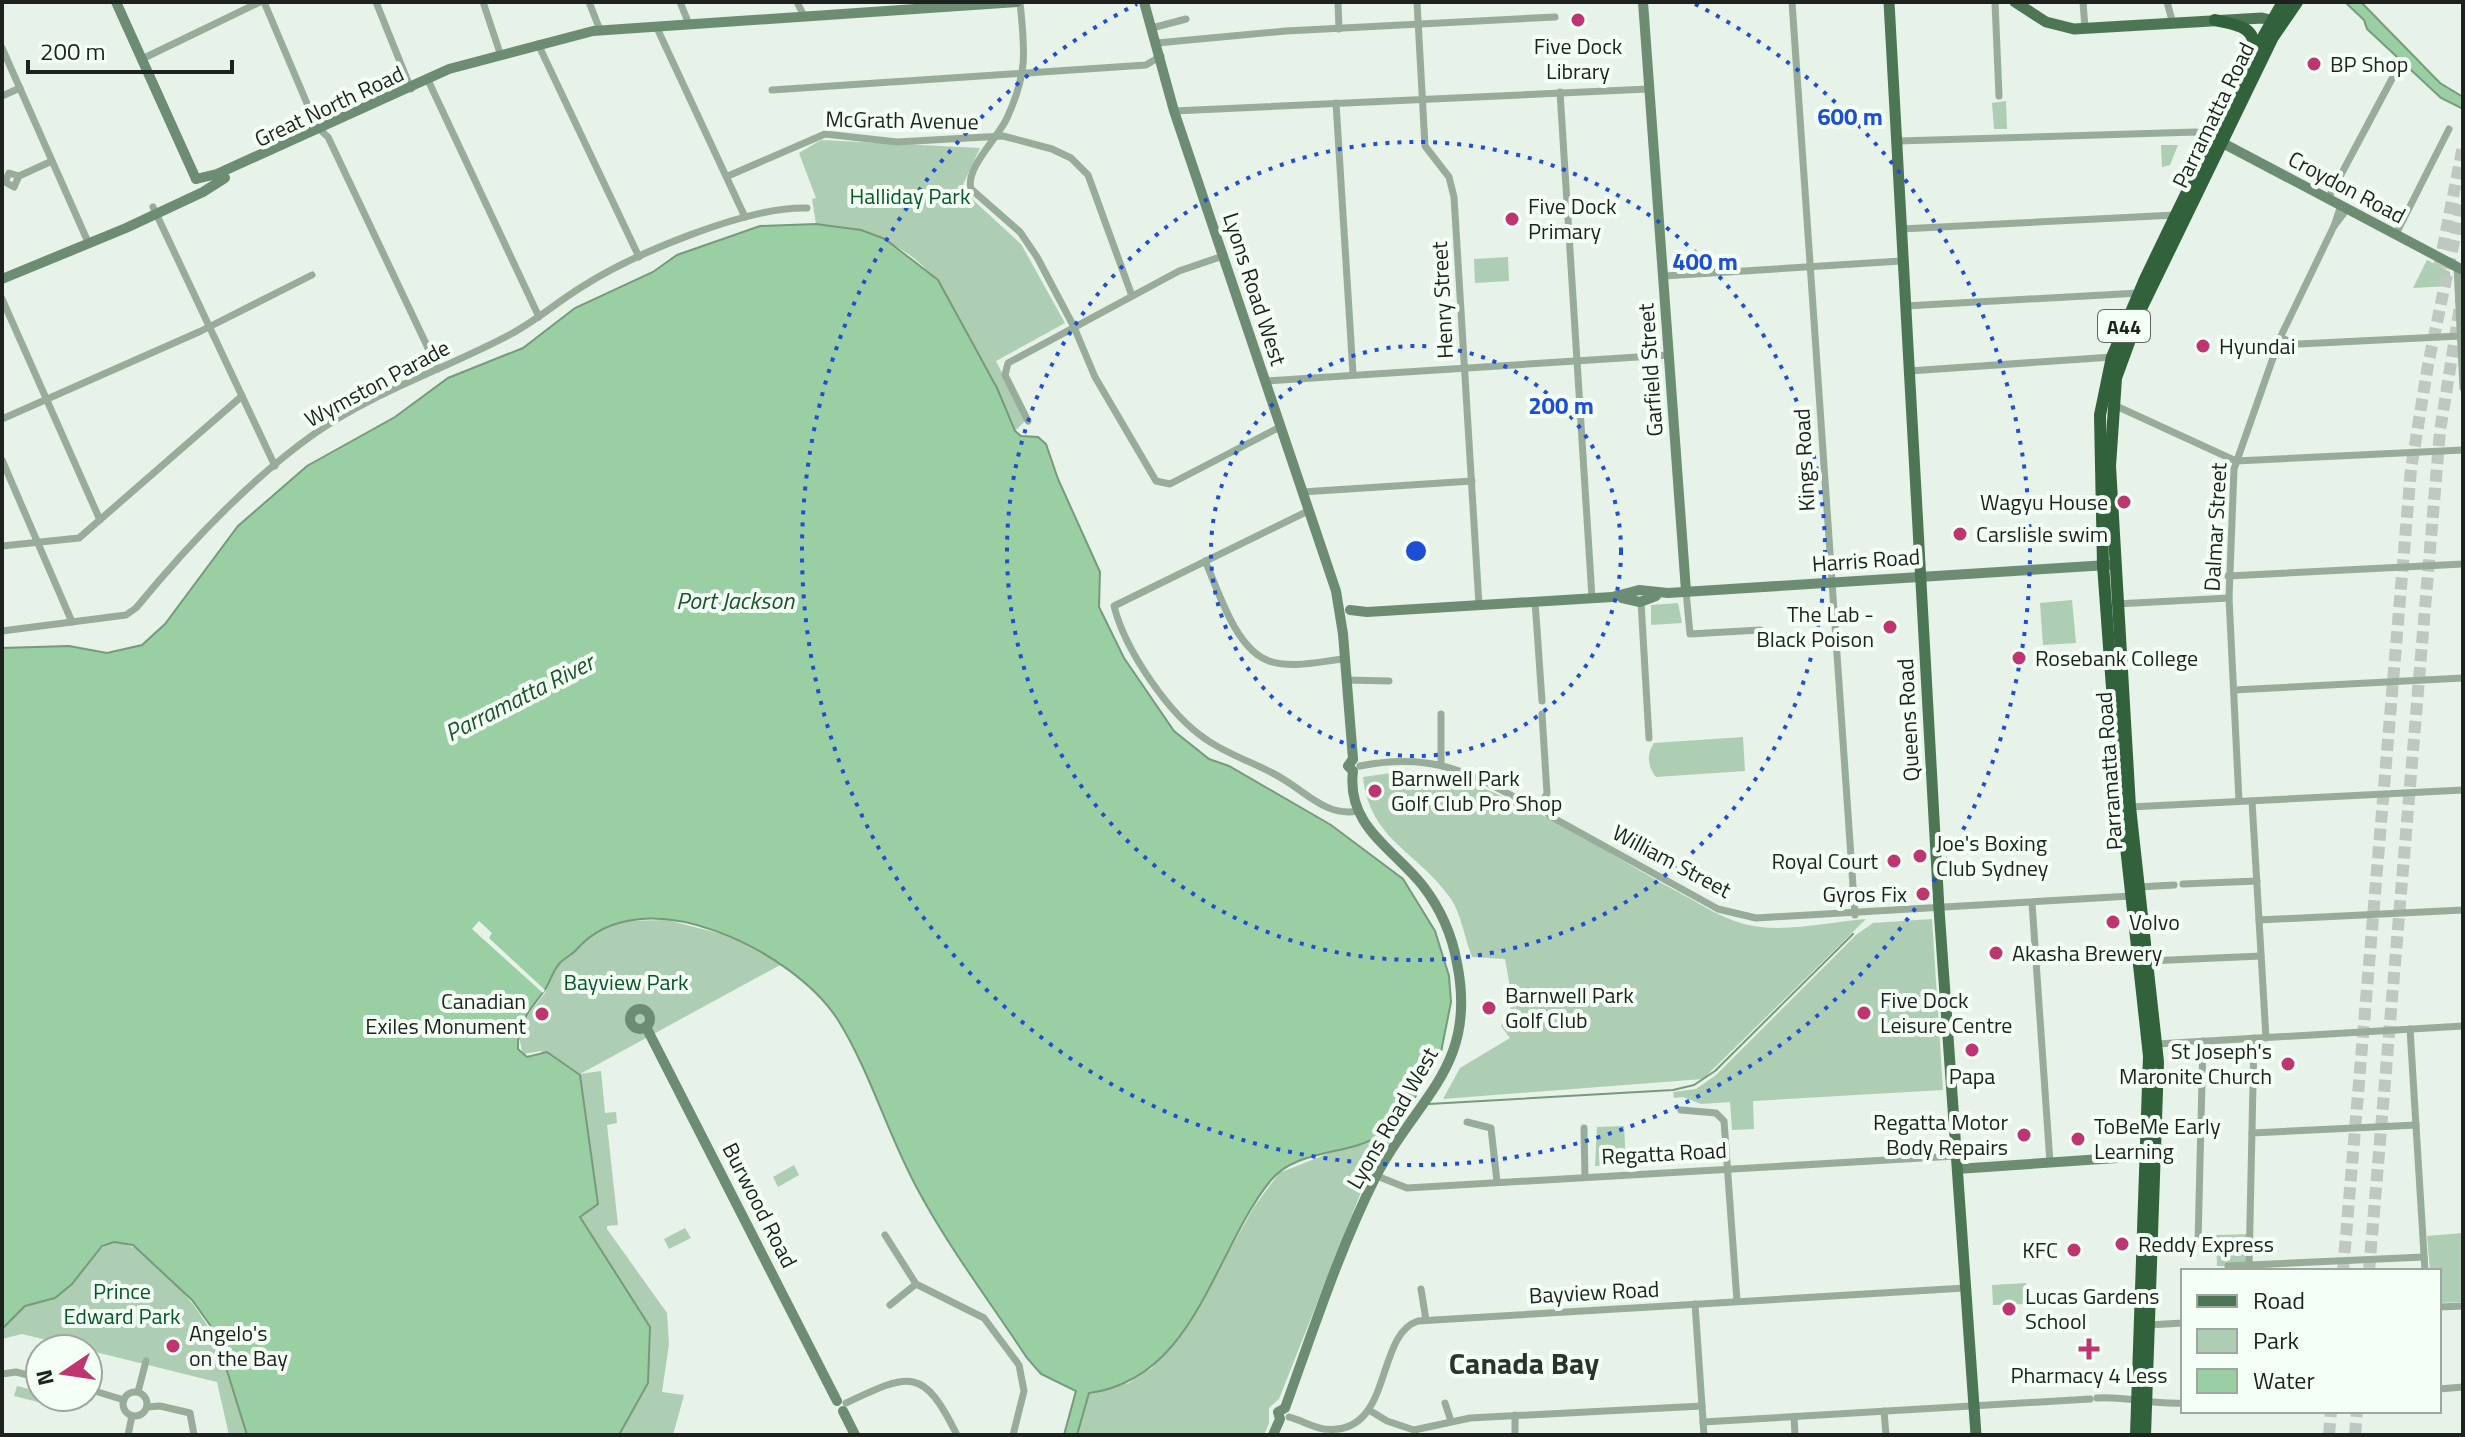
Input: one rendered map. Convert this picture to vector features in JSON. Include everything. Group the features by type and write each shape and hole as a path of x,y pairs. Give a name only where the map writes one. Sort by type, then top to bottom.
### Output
{"highway":[{"name":"Parramatta Road","path":"2145,1435 2140,1401 2149,1056 2099,429 2112,357 2139,293 2175,215 2217,141 2277,21 2283,2"},
{"name":"Parramatta Road","path":"2136,1435 2148,1325 2157,1044 2148,961 2135,892 2116,604 2109,564 2111,405 2125,347 2254,53 2277,21 2297,2"},
{"path":"2215,20 2248,29 2253,36 2254,53"}],"main road":[{"path":"116,2 199,184"},
{"name":"Great North Road","path":"2,279 88,242 199,184 410,88 500,53 600,30 804,16 882,7 1018,2"},
{"name":"Lyons Road West","path":"1144,2 1174,111 1345,613 1346,680 1358,811 1374,837 1425,888 1442,917 1456,955 1461,995 1459,1030 1447,1067 1430,1098 1377,1176 1285,1415 1273,1435"},
{"name":"Garfield Street","path":"1643,2 1686,591"},
{"name":"Queens Road","path":"1889,2 1898,141 1899,229 1939,909 1976,1435"},
{"path":"2015,2 2055,26 2085,28 2215,20 2277,21"},
{"name":"Croydon Road","path":"2217,141 2460,268"},
{"name":"Harris Road","path":"1345,613 1640,597 1686,591 2109,564"},
{"name":"Burwood Road","path":"646,1027 855,1435"},
{"path":"1957,1169 2146,1156"}],"street":[{"path":"142,59 262,2 320,129 438,369"},
{"path":"376,2 410,88"},
{"path":"483,2 500,53"},
{"path":"589,2 600,30"},
{"path":"680,2 689,24"},
{"path":"797,2 804,16"},
{"path":"1018,2 1024,74 997,138 971,175 970,186 1020,232 1074,327 1095,377 1144,462 1162,484 1190,475 1280,427"},
{"path":"1338,2 1339,29"},
{"name":"Henry Street","path":"1417,2 1425,146 1445,169 1454,197 1479,605"},
{"name":"Kings Road","path":"1792,2 1855,915"},
{"path":"1995,2 1999,96"},
{"path":"2083,2 2085,28"},
{"path":"2167,2 2173,24"},
{"path":"1157,43 1555,17"},
{"path":"1152,28 1186,19"},
{"path":"656,26 745,217"},
{"path":"538,44 639,257"},
{"path":"2,48 88,242"},
{"path":"772,90 1146,65 1161,56"},
{"path":"2328,199 2394,75"},
{"path":"428,80 539,317"},
{"path":"2,96 20,88"},
{"path":"1174,111 1648,89"},
{"path":"1560,92 1592,598"},
{"path":"1336,103 1353,374"},
{"path":"2396,234 2449,129"},
{"path":"1898,141 2196,132 2217,141"},
{"name":"McGrath Avenue","path":"728,176 825,134 897,142 997,138 1052,149 1071,158 1084,170 1132,296"},
{"path":"19,176 52,161"},
{"name":"Dalmar Street","path":"2239,801 2228,576 2236,461 2280,338 2344,207"},
{"name":"Wymston Parade","path":"2,631 114,617 136,608 191,541 315,433 539,317 581,287 639,257 745,217 807,208"},
{"path":"154,210 275,466"},
{"path":"1899,229 2175,215"},
{"path":"1028,421 1005,375 1008,363 1179,271 1223,256"},
{"path":"1664,276 1901,261"},
{"path":"2460,268 2463,388"},
{"path":"2,419 312,275"},
{"path":"1905,306 2139,293"},
{"path":"2,299 100,520"},
{"path":"2280,338 2299,344 2460,336"},
{"path":"1265,381 1669,355"},
{"path":"1909,371 2112,357"},
{"path":"2,546 79,538 242,396"},
{"path":"2111,405 2236,461 2463,450"},
{"path":"2,460 72,622"},
{"path":"1302,492 1472,481"},
{"path":"1308,511 1114,606 1141,662 1182,720 1208,741 1263,766 1333,812 1358,811"},
{"path":"1205,561 1240,635 1260,655 1269,661 1299,664 1345,659"},
{"path":"2228,576 2463,564"},
{"path":"1686,591 1690,634 1760,630"},
{"path":"1640,597 1649,738"},
{"path":"2116,604 2229,598"},
{"path":"1535,601 1542,701"},
{"path":"2234,690 2463,678"},
{"path":"1346,680 1389,681"},
{"path":"1441,714 1441,763"},
{"path":"1541,805 1547,793 1542,714"},
{"name":"William Street","path":"1355,765 1401,760 1441,763 1474,775 1527,804 1541,805 1550,816 1718,909 1771,919 2032,903 2178,884 2257,881"},
{"path":"2130,807 2463,790"},
{"path":"2252,801 2266,1038"},
{"path":"2032,903 2050,1163"},
{"path":"2259,920 2463,910"},
{"path":"2148,961 2261,956"},
{"path":"2157,1044 2463,1026"},
{"path":"2410,1029 2425,1269"},
{"path":"2249,1267 2254,1038"},
{"path":"2198,1243 2203,1041"},
{"path":"1681,1110 1716,1113 1723,1117 1737,1301"},
{"path":"1467,1122 1491,1128 1497,1182"},
{"path":"2252,1133 2416,1125"},
{"path":"1584,1128 1585,1177"},
{"name":"Regatta Road","path":"1377,1176 1407,1188 1956,1156"},
{"path":"885,1235 916,1284 984,1318 1019,1365 1024,1391 1013,1435"},
{"path":"2152,1245 2213,1242"},
{"path":"2228,1266 2424,1257"},
{"path":"890,1305 916,1284"},
{"name":"Bayview Road","path":"1426,1320 1965,1288"},
{"path":"1285,1415 1333,1429 1348,1425 1369,1410 1402,1332 1412,1323 1426,1320 1421,1289"},
{"path":"1695,1304 1704,1435"},
{"path":"2441,1307 2463,1306"},
{"path":"2148,1325 2181,1323"},
{"path":"138,1392 146,1361"},
{"path":"2,1374 24,1374"},
{"path":"842,1405 892,1382 912,1381 939,1399 957,1435"},
{"path":"2441,1389 2463,1387"},
{"path":"124,1400 131,1393 138,1392 147,1399 143,1413 132,1416"},
{"path":"104,1394 124,1400"},
{"path":"1703,1422 2093,1399 2181,1403"},
{"path":"124,1400 126,1411 132,1416"},
{"path":"1445,1403 1451,1421"},
{"path":"147,1407 160,1406 190,1413 194,1435"},
{"path":"1369,1410 1387,1421 1414,1430 1451,1421 1515,1415 1702,1406"},
{"path":"1884,1411 1886,1435"},
{"path":"1515,1415 1515,1435"},
{"path":"128,1435 132,1416"},
{"path":"1794,1417 1795,1435"}],"green space":[{"path":"2006,101 2007,129 1994,129 1992,103"},
{"name":"Halliday Park","path":"821,140 980,148 961,189 1021,244 1065,323 996,361 1026,420 1015,431 963,324 934,278 899,248 876,237 816,224 812,199 816,198 799,153"},
{"path":"2161,145 2178,145 2170,165 2162,167"},
{"path":"1508,257 1509,281 1475,283 1474,259"},
{"path":"2427,260 2450,272 2451,286 2413,288"},
{"path":"2072,600 2076,643 2043,645 2040,603"},
{"path":"1678,603 1682,623 1651,625 1651,605"},
{"path":"1743,737 1745,771 1656,777 1651,769 1649,756 1654,743"},
{"name":"Barnwell Park Golf Club","path":"1405,771 1439,775 1475,785 1510,800 1735,921 1758,927 1789,928 1866,919 1703,1079 1443,1099 1460,1068 1510,1038 1501,1026 1513,1004 1505,959 1472,957 1451,899 1385,831 1367,799 1363,777"},
{"path":"1932,919 1943,1090 1753,1101 1754,1129 1732,1130 1730,1102 1701,1104 1683,1097 1674,1098 1673,1092 1696,1089 1716,1075 1856,935 1873,923"},
{"name":"Bayview Park","path":"667,920 734,937 782,964 580,1074 601,1071 605,1113 616,1112 617,1123 607,1125 618,1225 607,1226 607,1229 667,1313 669,1344 662,1392 684,1395 673,1435 619,1435 648,1383 650,1327 580,1217 598,1204 541,1051 523,1054 517,1029 545,993 558,964 587,937 603,927 626,921"},
{"path":"1400,1125 1365,1182 1279,1399 1269,1408 1269,1423 1264,1435 1077,1435 1089,1393 1129,1383 1152,1368 1187,1325 1254,1207 1279,1173"},
{"path":"1624,1126 1626,1164 1595,1166 1597,1127"},
{"path":"794,1165 799,1175 778,1187 773,1177"},
{"path":"685,1228 691,1238 669,1249 664,1239"},
{"path":"2463,1233 2463,1302 2441,1303 2441,1269 2430,1269 2427,1236"},
{"path":"2250,1234 2249,1267 2217,1266 2216,1235"},
{"name":"Prince Edward Park","path":"114,1242 131,1246 151,1259 199,1313 228,1369 247,1435 229,1435 217,1382 104,1354 104,1333 24,1333 2,1339 2,1329 18,1311 64,1292 104,1246"},
{"path":"2026,1283 2027,1304 1993,1305 1992,1285"},
{"path":"17,1386 24,1388 24,1398 14,1396"}],"water":[{"path":"2345,2 2361,2 2440,83 2463,97 2463,109 2441,98 2367,29 2364,20"},
{"name":"Port Jackson","path":"816,224 861,230 885,239 938,280 997,388 1015,431 1021,436 1038,437 1046,444 1058,479 1100,572 1099,607 1124,658 1174,731 1209,759 1229,766 1331,825 1403,879 1435,931 1449,976 1451,1002 1440,1057 1434,1060 1406,1110 1391,1127 1369,1141 1295,1162 1271,1180 1251,1209 1198,1308 1178,1338 1154,1364 1125,1383 1089,1393 1077,1435 1064,1435 1076,1391 1041,1374 1027,1358 957,1254 907,1169 850,1040 817,994 788,969 753,948 715,931 677,921 639,919 605,928 561,962 525,1018 518,1040 518,1049 527,1057 547,1052 580,1075 598,1204 580,1217 650,1327 648,1383 619,1435 247,1435 215,1332 192,1300 133,1245 114,1242 102,1246 72,1284 55,1298 25,1306 2,1329 2,648 69,646 107,653 142,645 165,624 238,526 307,466 395,417 448,378 523,348 575,308 653,272 677,255 760,226"}],"pier":[{"path":"479,921 492,933 489,938 545,990 543,993 472,929"}],"waterway":[{"path":"1429,1104 1673,1090 1694,1085 1715,1071 1853,934"}],"tunnel":[{"path":"2439,267 2463,146"},
{"path":"2343,1269 2411,469 2428,365 2463,199"},
{"path":"2369,1269 2440,431 2463,288"},
{"path":"2329,1435 2331,1413"},
{"path":"2355,1435 2357,1413"}],"place":[{"name":"Five Dock Library","path":"1578,20"},
{"name":"BP Shop","path":"2314,64"},
{"name":"Five Dock Primary","path":"1512,219"},
{"name":"Hyundai","path":"2203,346"},
{"name":"Wagyu House","path":"2124,502"},
{"name":"Carslisle swim","path":"1960,534"},
{"name":"The Lab - Black Poison","path":"1890,627"},
{"name":"Rosebank College","path":"2019,658"},
{"name":"Barnwell Park Golf Club Pro Shop","path":"1375,791"},
{"name":"Joe's Boxing Club Sydney","path":"1920,856"},
{"name":"Royal Court","path":"1894,861"},
{"name":"Gyros Fix","path":"1923,894"},
{"name":"Volvo","path":"2113,922"},
{"name":"Akasha Brewery","path":"1996,953"},
{"name":"Barnwell Park Golf Club","path":"1489,1008"},
{"name":"Five Dock Leisure Centre","path":"1864,1013"},
{"name":"Canadian Exiles Monument","path":"542,1014"},
{"name":"Papa","path":"1972,1050"},
{"name":"St Joseph's Maronite Church","path":"2288,1064"},
{"name":"Regatta Motor Body Repairs","path":"2024,1135"},
{"name":"ToBeMe Early Learning","path":"2078,1139"},
{"name":"Reddy Express","path":"2122,1244"},
{"name":"KFC","path":"2074,1250"},
{"name":"Lucas Gardens School","path":"2009,1309"},
{"name":"Angelo's on the Bay","path":"173,1346"},
{"name":"Pharmacy 4 Less","path":"2089,1349"}],"district":[{"name":"Canada Bay","path":"1524,1363"}],"water label":[{"name":"Parramatta River","path":"519,697"}]}
